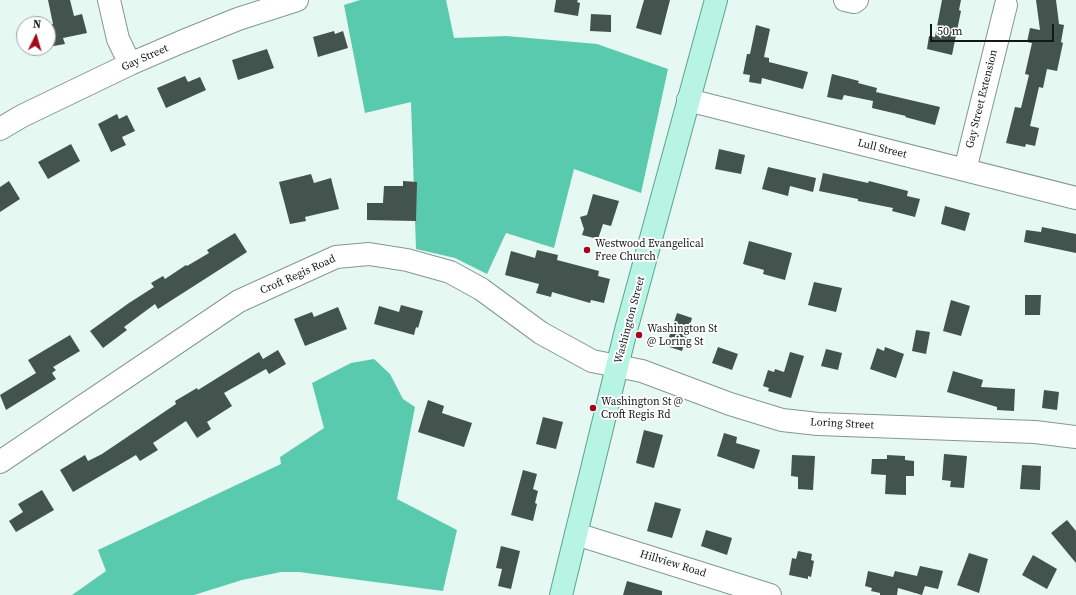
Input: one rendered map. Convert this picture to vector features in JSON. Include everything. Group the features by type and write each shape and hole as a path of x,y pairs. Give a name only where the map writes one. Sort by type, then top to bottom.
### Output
{"main road":[{"name":"Washington Street","path":"560,595 617,367 716,0"}],"street":[{"path":"109,0 118,39 130,64"},
{"name":"Gay Street","path":"0,129 22,116 130,64 238,20 297,0"},
{"path":"845,0 854,2 857,0"},
{"name":"Gay Street Extension","path":"965,170 1006,5"},
{"name":"Lull Street","path":"688,100 1076,198"},
{"name":"Croft Regis Road","path":"0,462 239,301 336,257 369,254 407,260 450,272 481,289 541,333 592,361 617,367"},
{"name":"Loring Street","path":"617,367 642,371 730,404 782,420 818,424 1035,432 1076,437"},
{"name":"Hillview Road","path":"576,534 770,595"}],"green space":[{"path":"360,0 446,0 454,38 506,36 597,44 668,69 641,193 574,169 554,248 506,233 487,274 455,258 416,249 411,102 365,113 344,5"},
{"path":"374,359 390,374 403,399 415,407 397,499 457,530 443,591 299,572 281,572 242,580 194,595 72,595 106,571 98,550 281,464 280,457 324,428 312,383 351,363"}],"building":[{"path":"48,0 70,0 74,16 82,14 87,33 63,38 65,44 56,46 56,16 51,16"},
{"path":"556,0 578,0 577,2 580,3 578,16 554,12"},
{"path":"644,0 670,0 661,35 636,28"},
{"path":"942,0 961,0 959,10 961,11 952,55 927,49 929,36 935,37"},
{"path":"1036,0 1056,0 1059,24 1064,25 1061,42 1063,43 1057,71 1047,69 1043,88 1039,87 1030,126 1039,128 1035,146 1026,144 1025,147 1006,143 1015,107 1021,108 1029,75 1025,74 1032,43 1027,42 1030,28 1040,30"},
{"path":"591,14 611,15 611,32 590,31"},
{"path":"756,25 770,29 764,57 769,58 769,62 808,72 803,89 762,78 761,84 749,82 750,75 743,74 747,54 750,54"},
{"path":"334,31 335,34 343,31 348,48 318,57 313,37"},
{"path":"267,49 274,68 238,80 232,60"},
{"path":"832,74 859,81 858,83 877,88 876,92 940,107 935,125 872,108 873,101 844,95 842,100 827,97"},
{"path":"185,76 188,82 200,77 206,90 166,108 157,88"},
{"path":"117,114 119,119 127,115 135,131 122,137 126,145 111,152 98,124"},
{"path":"71,144 80,161 48,179 38,162"},
{"path":"719,149 745,155 741,174 715,169"},
{"path":"768,167 816,178 813,192 790,186 788,196 762,189"},
{"path":"823,173 868,183 869,181 908,191 907,196 920,199 915,217 892,211 893,208 819,191"},
{"path":"311,174 314,183 331,178 339,209 305,217 306,221 290,224 279,182"},
{"path":"9,181 20,199 0,212 0,187"},
{"path":"403,181 417,182 416,221 367,220 367,203 383,203 384,186 403,186"},
{"path":"593,194 619,201 611,226 603,224 598,239 582,235 584,229 580,217 587,215"},
{"path":"945,206 970,213 965,231 941,224"},
{"path":"1042,227 1076,234 1076,253 1024,242 1026,230 1041,232"},
{"path":"235,233 247,252 158,309 155,304 124,327 127,330 103,348 90,331 154,287 151,283 163,276 165,279 186,265 187,266 209,253 207,250"},
{"path":"749,241 792,253 785,280 763,274 764,270 743,264"},
{"path":"537,250 558,255 557,260 599,271 598,276 610,279 604,303 591,300 590,303 552,292 551,297 536,293 539,284 505,275 511,251 535,258"},
{"path":"814,282 842,288 836,312 808,305"},
{"path":"1025,295 1041,295 1040,315 1025,315"},
{"path":"951,300 970,306 961,336 943,331"},
{"path":"401,305 423,311 418,328 416,327 414,335 374,324 379,306 399,312"},
{"path":"338,307 347,329 305,346 294,319 312,312 314,317"},
{"path":"677,313 692,318 682,351 666,346"},
{"path":"916,330 930,332 926,354 912,351"},
{"path":"70,335 80,351 53,367 56,370 52,373 56,379 6,410 0,395 36,373 28,360"},
{"path":"718,347 738,354 732,370 712,363"},
{"path":"885,347 904,354 896,378 870,369 877,348 884,351"},
{"path":"826,349 842,353 838,370 821,366"},
{"path":"278,350 286,364 269,374 266,369 224,393 232,406 207,422 211,429 197,438 186,421 153,443 158,450 140,461 136,455 73,492 60,470 85,455 88,461 102,454 176,404 175,401 197,388 198,390 259,352 263,359"},
{"path":"790,352 804,356 791,398 768,391 769,388 763,386 768,370 774,372 775,369 784,372"},
{"path":"953,371 983,380 981,387 1015,389 1014,411 997,410 997,407 947,392"},
{"path":"1044,390 1059,392 1057,410 1042,408"},
{"path":"428,400 444,406 442,413 472,423 464,447 418,432"},
{"path":"543,417 563,422 556,449 536,444"},
{"path":"644,430 663,435 654,468 636,463"},
{"path":"724,433 737,437 736,443 760,450 754,469 717,456"},
{"path":"944,454 967,456 964,488 950,487 951,481 942,480"},
{"path":"792,455 815,456 813,490 798,489 798,477 791,476"},
{"path":"887,455 905,456 905,460 914,461 914,476 906,476 906,495 885,494 886,475 871,474 872,459 887,459"},
{"path":"1022,465 1041,466 1040,490 1020,489"},
{"path":"523,470 537,474 533,489 538,491 533,521 511,515"},
{"path":"42,490 54,510 16,532 9,521 23,512 18,504"},
{"path":"655,502 681,509 672,538 647,531"},
{"path":"1067,520 1076,531 1076,563 1051,533"},
{"path":"706,530 732,538 727,555 701,546"},
{"path":"501,546 520,551 511,589 498,586 502,569 496,568"},
{"path":"798,551 812,554 811,560 814,561 811,577 808,576 808,579 789,575 792,558 796,559"},
{"path":"969,553 988,559 979,593 957,585"},
{"path":"1033,555 1057,569 1047,589 1022,575"},
{"path":"920,566 943,571 938,589 925,586 922,595 898,588 897,595 880,595 880,593 871,591 872,588 865,586 868,571 893,577 895,571 917,576"},
{"path":"627,581 662,591 662,595 623,595"}],"place":[{"name":"Westwood Evangelical Free Church","path":"587,250"},
{"name":"Washington St @ Loring St","path":"639,335"},
{"name":"Washington St @ Croft Regis Rd","path":"593,408"}]}
